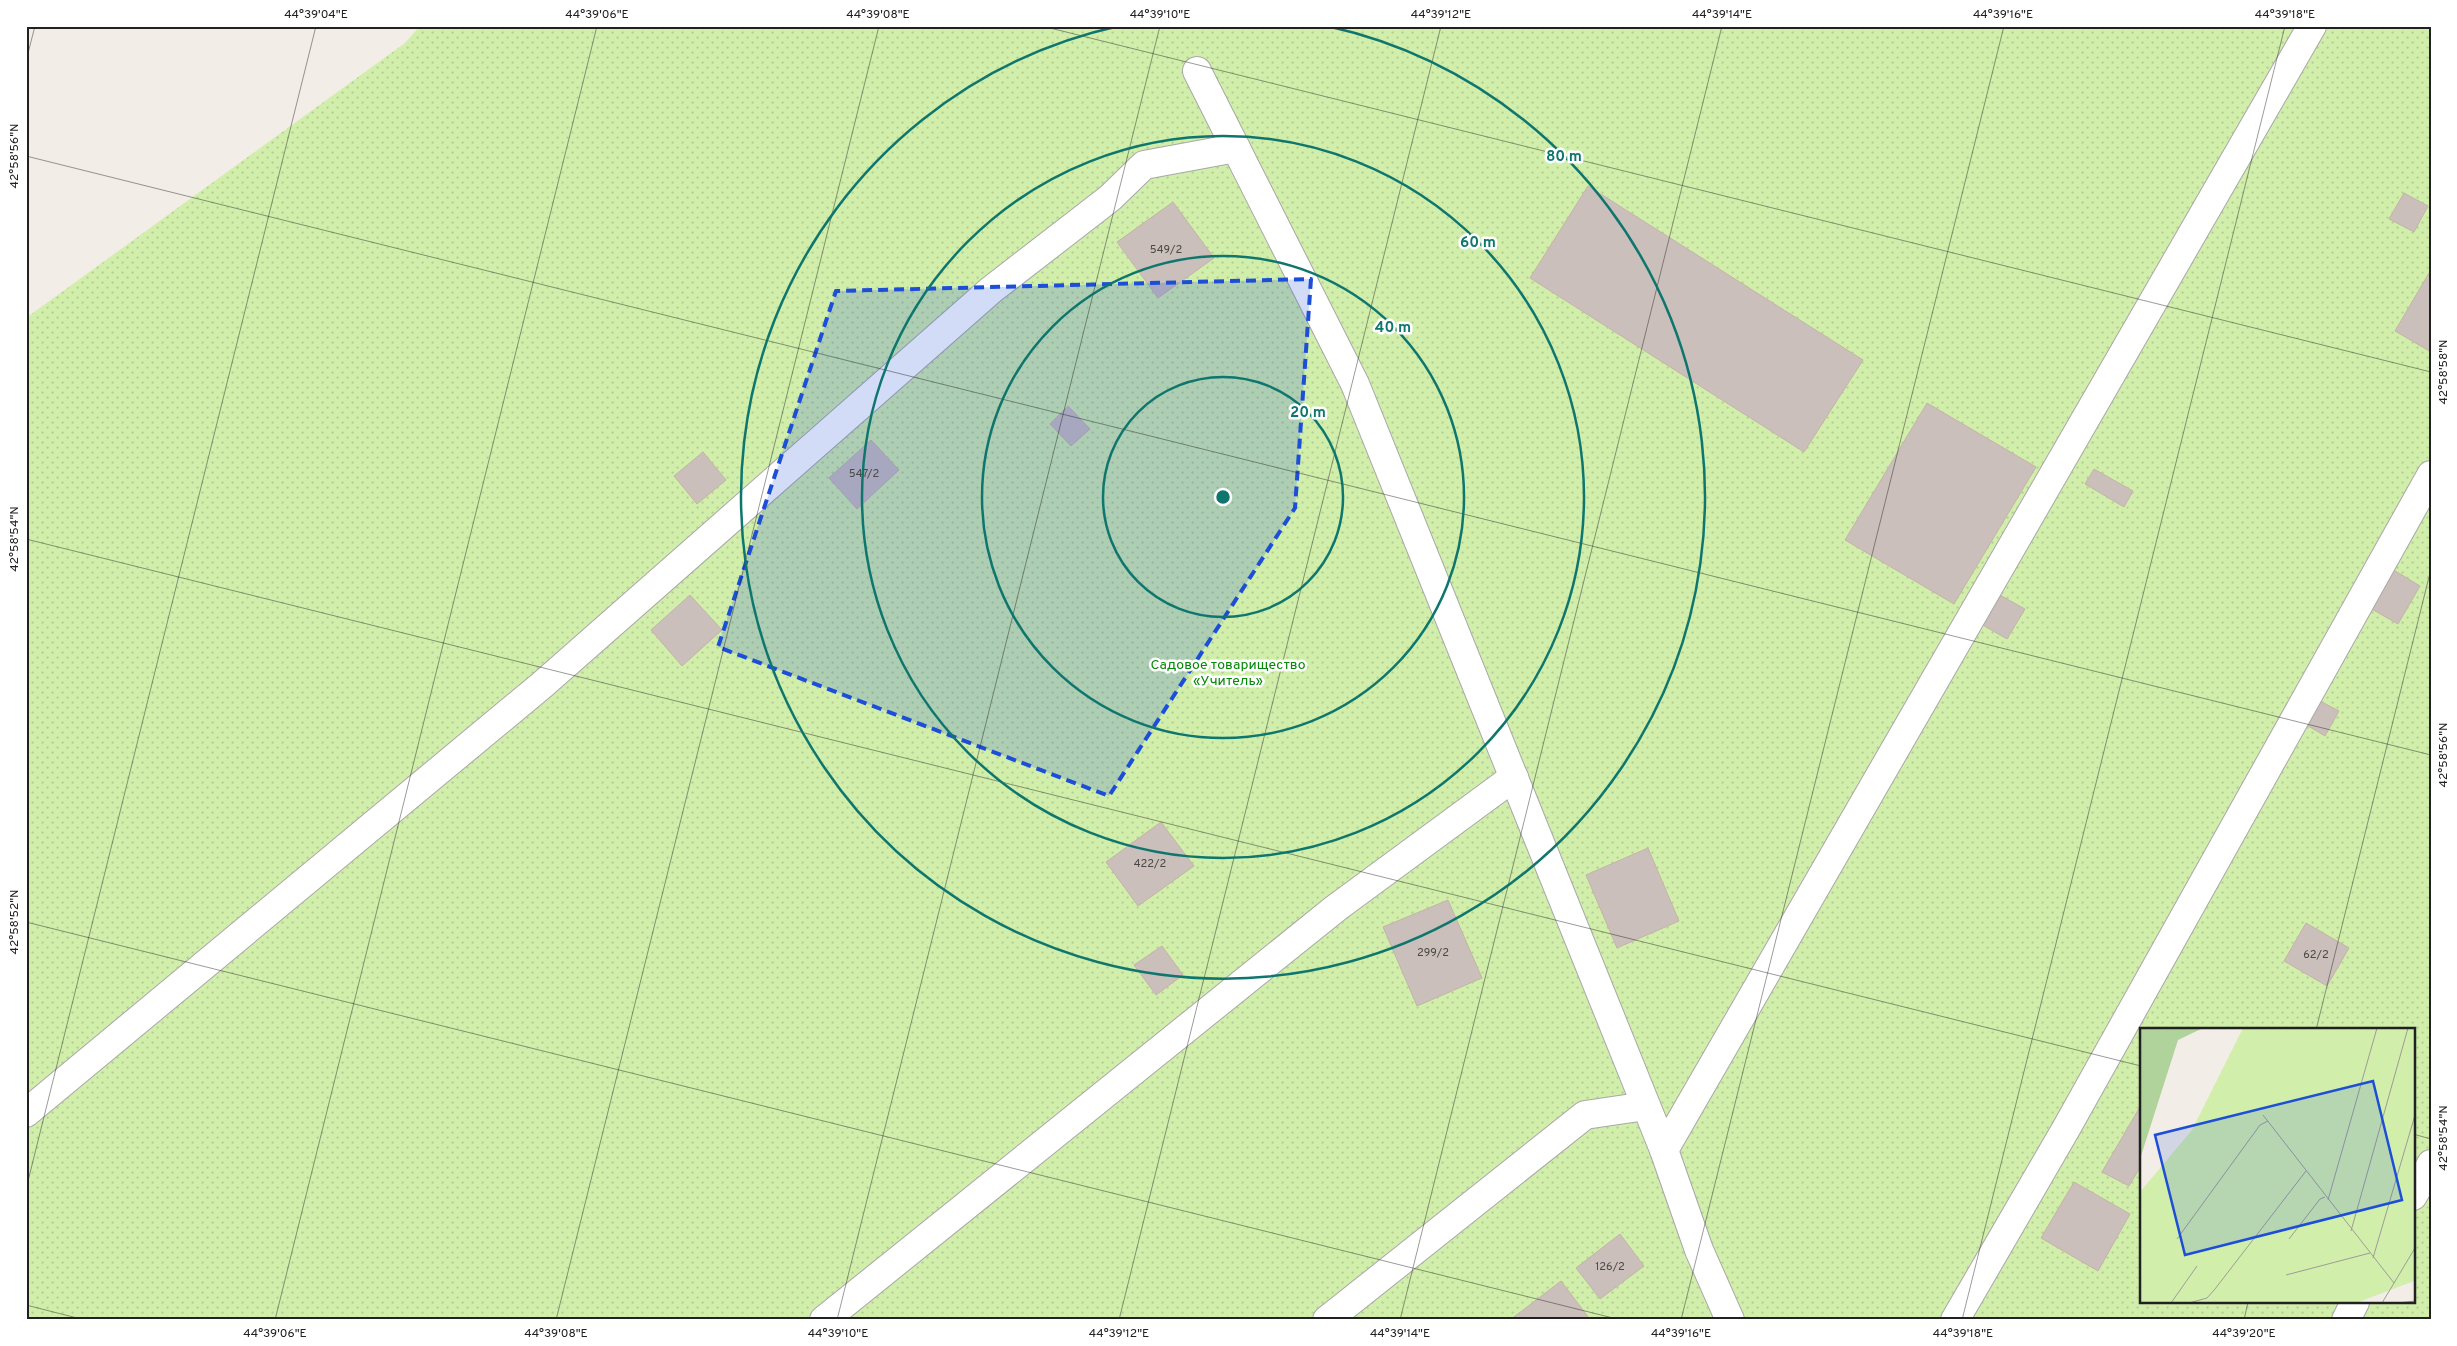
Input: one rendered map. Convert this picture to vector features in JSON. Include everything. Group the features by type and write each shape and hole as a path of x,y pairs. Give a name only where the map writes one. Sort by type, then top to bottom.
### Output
{"street":[{"path":"1664,1150 2312,26"},
{"path":"1197,71 1355,384 1664,1150 1699,1250 1730,1320"},
{"path":"26,1113 542,685 991,290 1110,198 1144,165 1236,148"},
{"path":"1956,1320 2067,1127 2431,475"},
{"path":"824,1320 1336,908 1514,777"},
{"path":"1327,1320 1585,1115 1646,1106"},
{"path":"2414,1194 2431,1164"},
{"path":"2346,1320 2354,1304"}],"highlighted area":[{"path":"1311,279 1295,508 1109,796 718,647 836,291"}],"green space":[{"name":"Садовое товарищество «Учитель»","path":"420,26 2431,26 2431,1320 26,1320 26,318 405,43"}],"building":[{"path":"1588,186 1863,360 1804,452 1530,278"},
{"path":"2404,193 2428,206 2414,232 2389,219"},
{"path":"1173,202 1214,258 1158,298 1117,242"},
{"path":"2429,273 2431,274 2431,352 2395,331"},
{"path":"1927,403 2036,467 1954,604 1845,540"},
{"path":"1068,406 1090,429 1071,446 1050,424"},
{"path":"871,440 899,470 857,509 829,478"},
{"path":"703,452 726,480 697,504 674,476"},
{"path":"2094,469 2133,491 2124,507 2085,484"},
{"path":"2392,569 2420,586 2398,624 2370,608"},
{"path":"1998,594 2025,609 2007,639 1981,624"},
{"path":"690,595 722,630 682,666 651,630"},
{"path":"2318,700 2339,711 2325,736 2305,724"},
{"path":"1161,822 1194,866 1138,906 1106,862"},
{"path":"1648,848 1679,921 1617,948 1586,875"},
{"path":"1448,900 1482,978 1417,1006 1383,927"},
{"path":"2306,923 2349,948 2327,986 2284,961"},
{"path":"1162,946 1183,975 1156,995 1134,965"},
{"path":"2140,1107 2140,1168 2129,1186 2102,1172"},
{"path":"2074,1182 2130,1214 2098,1271 2041,1238"},
{"path":"1620,1234 1644,1266 1600,1299 1576,1268"},
{"path":"1561,1281 1589,1318 1587,1320 1510,1320"}]}
